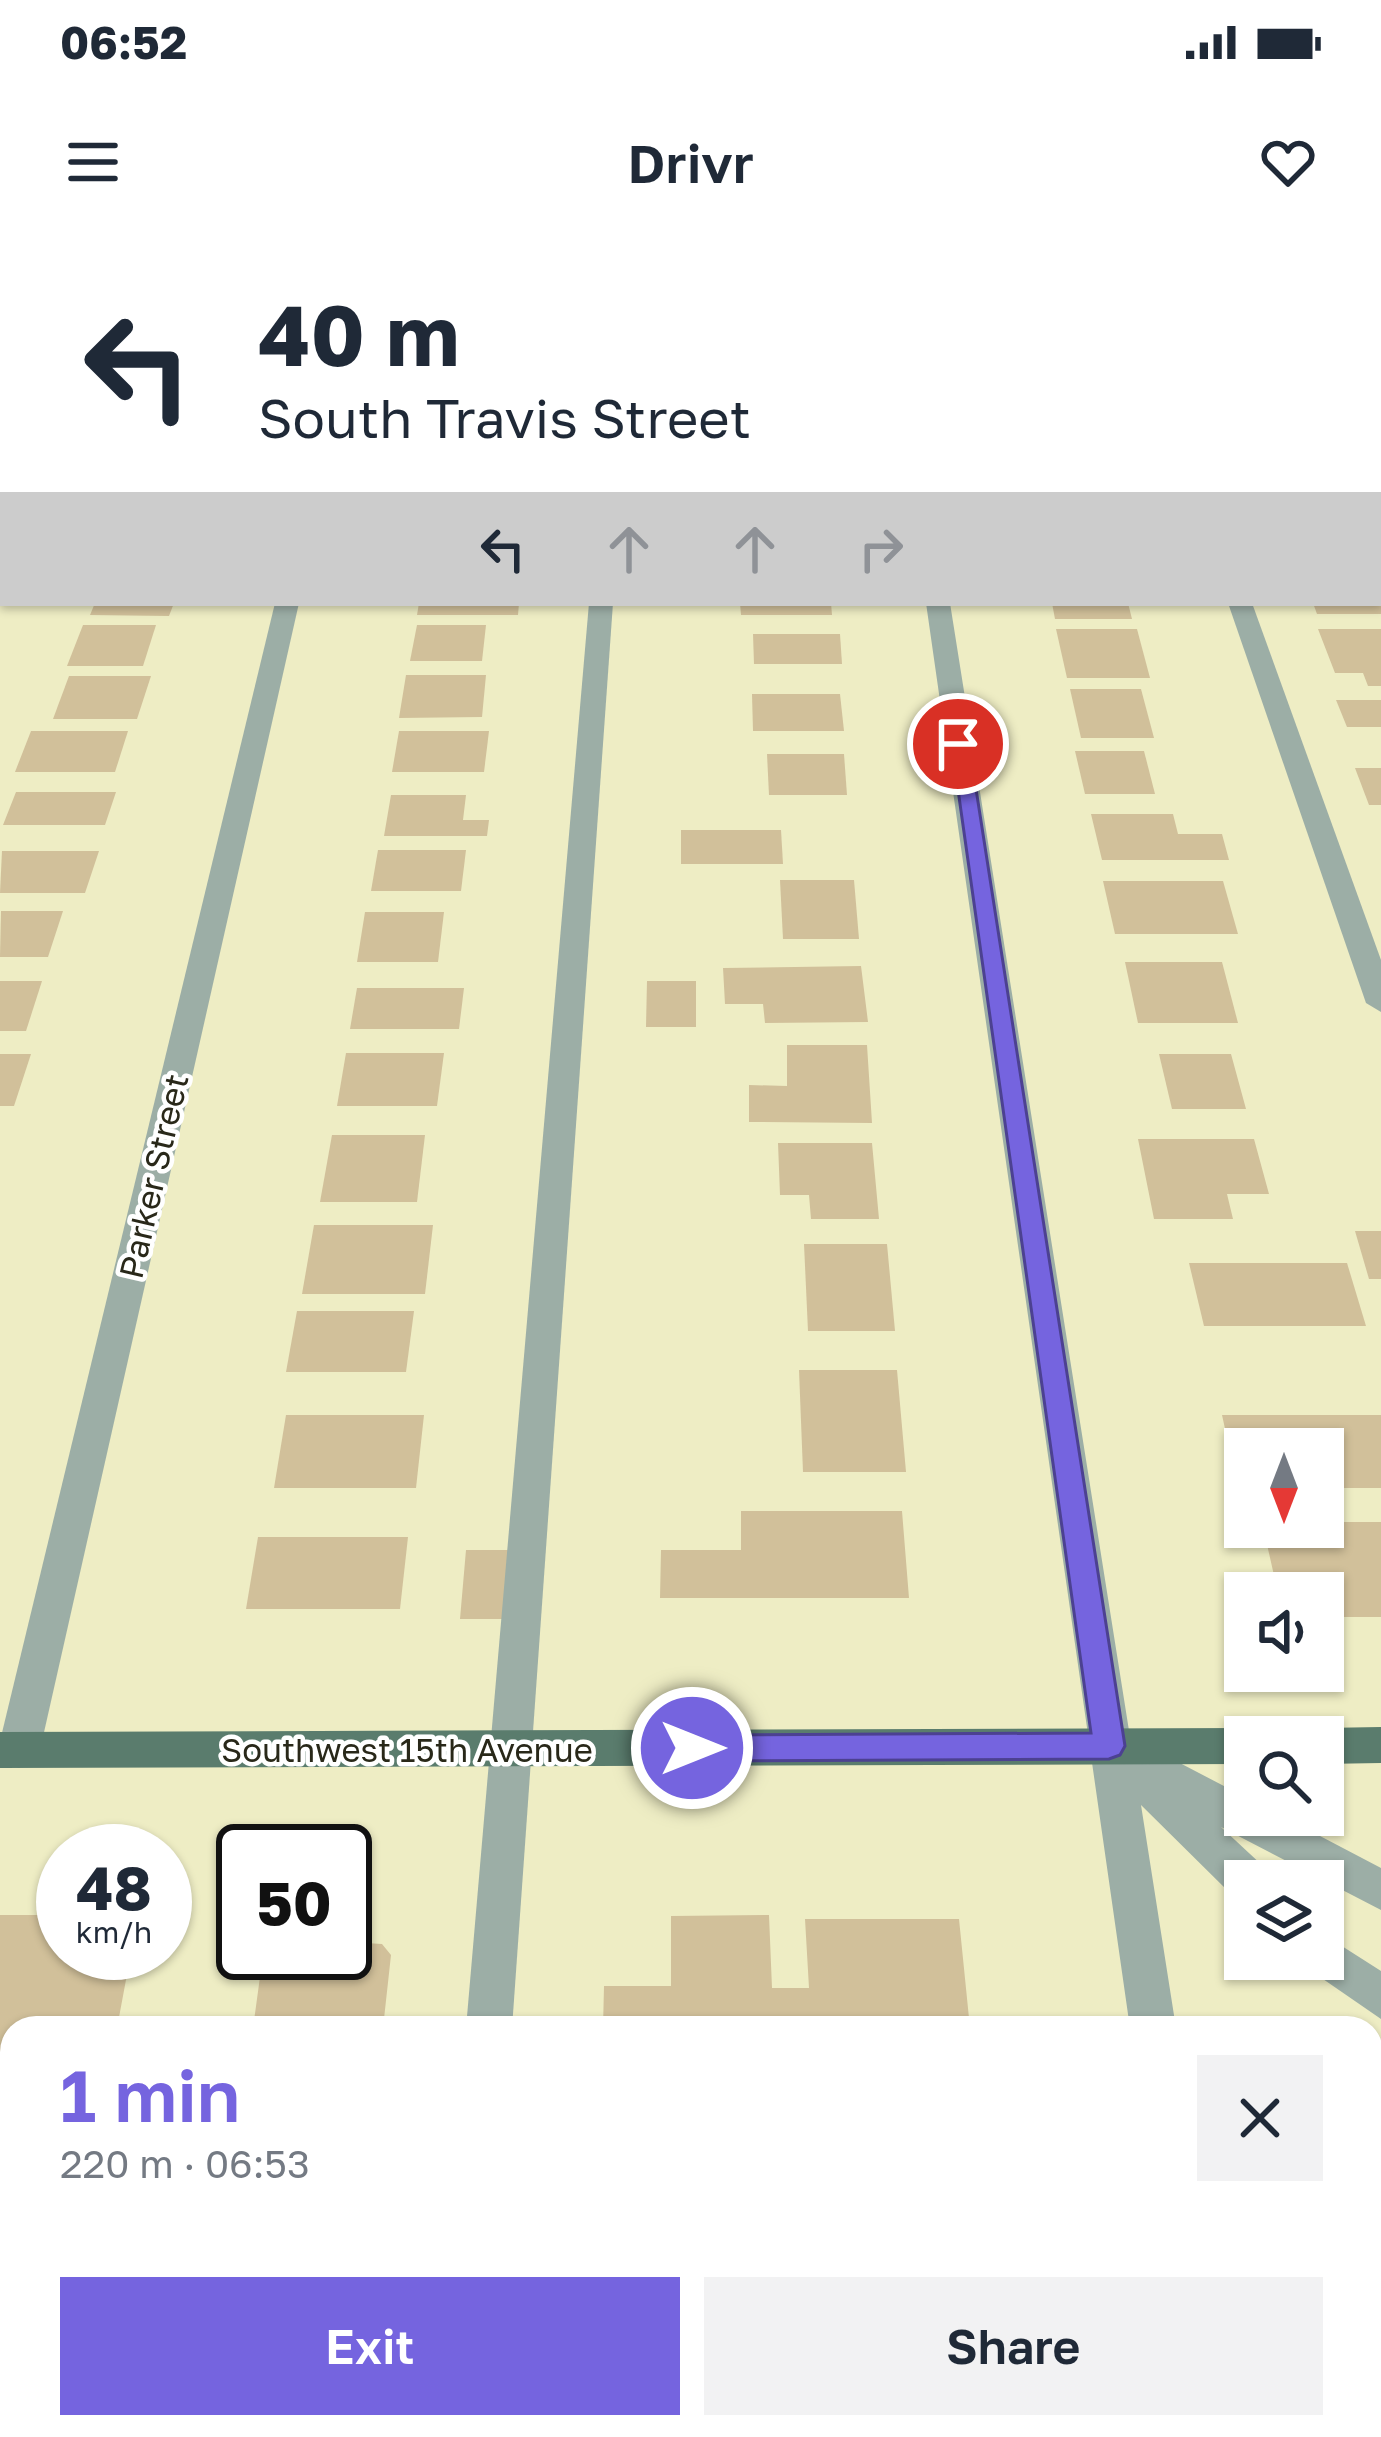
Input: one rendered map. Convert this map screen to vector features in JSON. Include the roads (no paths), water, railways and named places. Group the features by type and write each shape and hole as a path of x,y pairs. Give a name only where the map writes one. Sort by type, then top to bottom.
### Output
{"main road":[{"path":"1344,1745 1381,1745"},
{"name":"Southwest 15th Avenue","path":"10,1750 1224,1746"}],"street":[{"name":"Parker Street","path":"10,1750 286,606"},
{"path":"490,2016 507,1749 601,606"},
{"path":"938,606 1151,2016"},
{"path":"1241,606 1381,1003"},
{"path":"1109,1746 1226,1860"},
{"path":"1109,1746 1381,1890"},
{"path":"1344,1970 1381,1998"}]}
